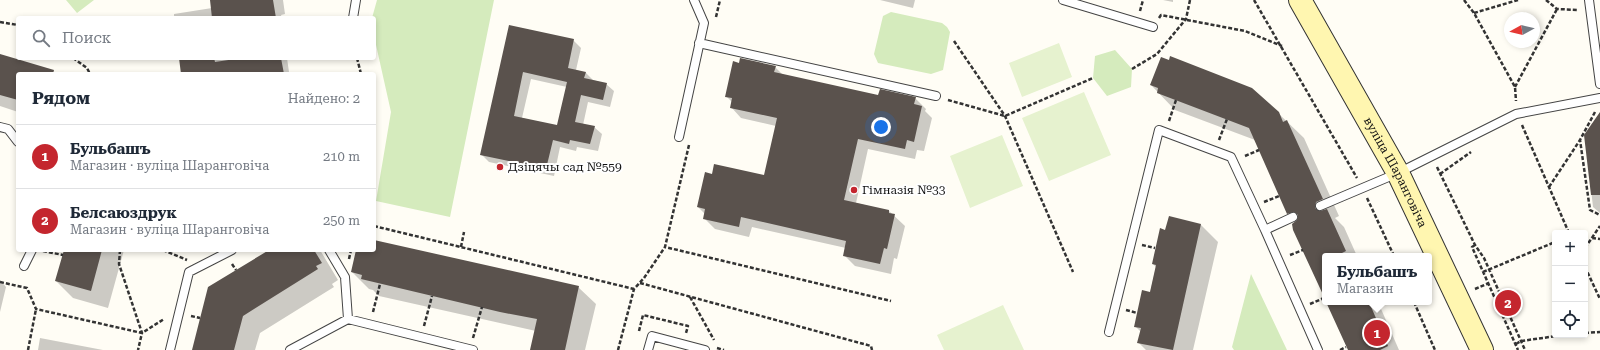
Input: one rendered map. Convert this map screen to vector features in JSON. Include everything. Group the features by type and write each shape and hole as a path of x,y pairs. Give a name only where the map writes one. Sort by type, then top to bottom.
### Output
{"main road":[{"name":"вуліца Шаранговіча","path":"1300,0 1398,173 1482,350"}],"lane":[{"path":"353,16 356,0"},
{"path":"679,137 704,23 694,0"},
{"path":"1062,0 1153,27"},
{"path":"1589,0 1600,84"},
{"path":"699,43 936,96"},
{"path":"1320,206 1398,173 1516,114 1600,98"},
{"path":"0,127 8,129 16,139"},
{"path":"1109,332 1159,130 1231,157 1318,350"},
{"path":"1265,230 1293,218"},
{"path":"24,266 31,252"},
{"path":"170,350 189,272 228,252"},
{"path":"329,252 346,277 348,319"},
{"path":"290,350 348,319 472,350"},
{"path":"648,350 652,336 705,350"}],"path":[{"path":"710,45 720,0"},
{"path":"1132,69 1157,54 1186,19 1190,0"},
{"path":"1254,0 1282,46 1362,187 1393,253"},
{"path":"1474,13 1518,0"},
{"path":"1546,0 1557,9 1590,11"},
{"path":"1515,87 1557,9"},
{"path":"1153,27 1161,15 1245,31 1282,46"},
{"path":"0,22 16,25"},
{"path":"954,41 1005,116 1073,272"},
{"path":"76,60 89,72"},
{"path":"357,60 360,72"},
{"path":"936,96 1005,116 1093,78"},
{"path":"1165,132 1176,100"},
{"path":"1549,187 1580,140 1597,108"},
{"path":"1215,151 1227,120"},
{"path":"618,350 634,289 640,283 665,247 690,139"},
{"path":"1580,140 1590,210 1600,215"},
{"path":"1440,174 1474,150"},
{"path":"1432,156 1475,245 1484,258 1525,350"},
{"path":"376,226 634,289"},
{"path":"1588,244 1600,226"},
{"path":"461,247 464,232"},
{"path":"1592,238 1600,239"},
{"path":"1483,272 1552,243"},
{"path":"1475,245 1472,247 1518,350"},
{"path":"665,247 891,301"},
{"path":"49,252 62,255"},
{"path":"120,252 119,264 142,333 138,350"},
{"path":"168,252 190,261"},
{"path":"1588,273 1600,299"},
{"path":"0,282 27,288 36,309 28,350"},
{"path":"640,283 870,346 872,350"},
{"path":"370,325 380,284"},
{"path":"422,337 432,296"},
{"path":"690,297 718,348"},
{"path":"1415,305 1435,350"},
{"path":"472,350 482,308"},
{"path":"36,309 142,333 180,310"},
{"path":"1588,333 1600,332"},
{"path":"1516,344 1521,341 1552,337"},
{"path":"1340,350 1346,347"}],"green space":[{"path":"66,0 94,0 77,13"},
{"path":"377,0 494,0 450,217 376,201 391,112 376,45 376,16 373,16"},
{"path":"891,12 942,23 947,27 950,32 943,70 931,74 878,63 874,54 883,16"},
{"path":"1059,43 1072,77 1022,97 1009,63"},
{"path":"1115,50 1132,69 1131,87 1107,96 1093,78 1095,56"},
{"path":"1084,92 1111,155 1049,181 1022,118"},
{"path":"1002,135 1023,186 970,208 950,156"},
{"path":"1251,274 1287,350 1234,350 1232,347"},
{"path":"1003,305 1024,350 944,350 937,335"}],"building":[{"path":"210,0 273,0 276,16 212,16"},
{"path":"509,25 574,39 568,68 586,72 584,78 607,83 603,100 581,95 575,122 595,126 590,144 570,140 569,144 553,140 546,169 480,155","holes":["523,72 567,82 557,125 514,116"]},
{"path":"0,54 16,60 54,70 54,72 16,72 16,99 0,95"},
{"path":"1170,56 1252,88 1279,112 1283,122 1287,120 1323,199 1316,202 1315,208 1320,211 1327,209 1346,251 1342,253 1322,253 1322,293 1293,230 1292,224 1297,220 1298,215 1294,212 1287,214 1249,128 1157,93 1158,88 1150,85 1161,57 1169,60"},
{"path":"740,58 776,66 774,72 878,95 880,89 916,97 914,104 922,106 914,142 907,140 905,149 858,139 844,200 889,210 889,213 895,214 887,249 884,248 880,264 843,256 846,241 741,217 739,227 703,219 705,209 697,207 705,172 712,174 714,164 764,175 777,118 730,108 732,98 725,97 733,61 739,63"},
{"path":"179,60 214,60 215,62 228,60 281,60 284,72 181,72"},
{"path":"1600,112 1600,195 1591,195 1584,135"},
{"path":"1169,216 1201,224 1173,350 1137,343 1141,328 1134,327 1142,290 1150,292 1156,265 1152,264 1160,228 1165,230"},
{"path":"376,240 579,286 565,350 530,350 537,319 500,312 361,279 362,275 351,272 356,252 376,252"},
{"path":"63,252 101,252 91,291 55,281"},
{"path":"266,252 315,252 322,263 316,266 318,269 243,316 234,350 192,350 208,287"},
{"path":"1327,305 1370,305 1388,346 1380,350 1348,350"}],"place":[{"name":"Дзіцячы сад №559","path":"500,167"},
{"name":"Гімназія №33","path":"854,190"},
{"name":"Белсаюздрук","path":"1508,303"},
{"name":"Бульбашъ","path":"1377,333"}]}
